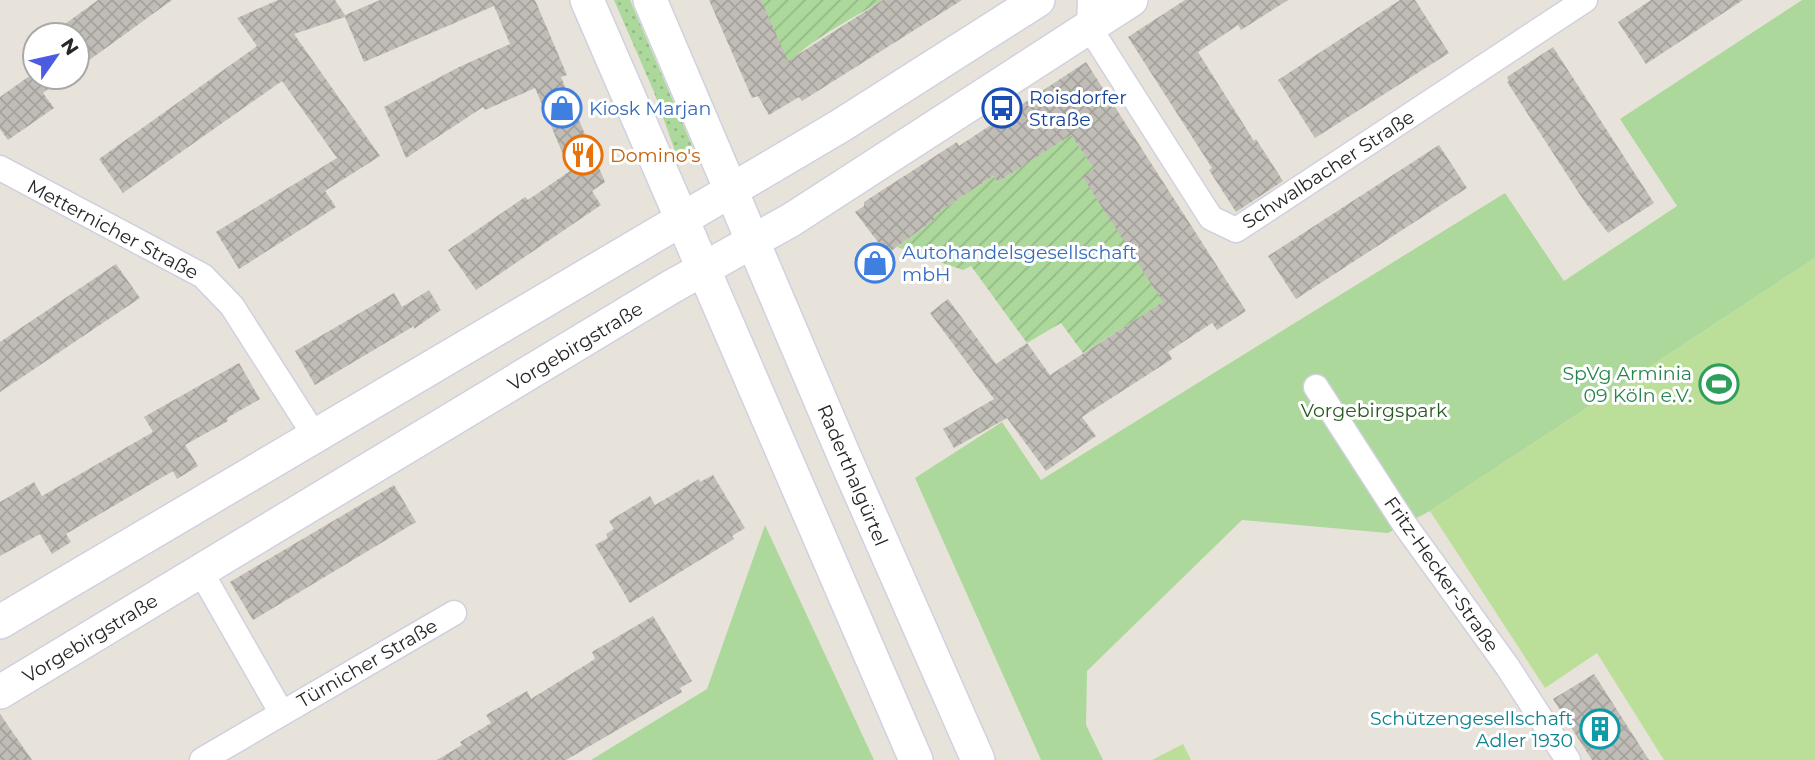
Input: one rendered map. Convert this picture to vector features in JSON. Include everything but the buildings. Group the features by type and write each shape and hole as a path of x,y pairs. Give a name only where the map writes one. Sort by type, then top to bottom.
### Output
{"main road":[{"path":"587,0 916,760"},
{"name":"Raderthalgürtel","path":"650,0 978,760"},
{"path":"0,622 840,126 1038,0"},
{"name":"Vorgebirgstraße","path":"5,679 201,572 703,269 753,242 837,191 1090,14 1131,0"}],"street":[{"name":"Schwalbacher Straße","path":"1090,14 1211,218 1236,230 1585,0"},
{"name":"Metternicher Straße","path":"0,168 203,276 232,306 315,436"},
{"name":"Fritz-Hecker-Straße","path":"1317,387 1405,525 1507,666 1568,760"},
{"name":"Türnicher Straße","path":"201,572 281,712"},
{"name":"Türnicher Straße","path":"202,760 454,613"}],"green space":[{"path":"614,0 630,0 696,155 680,165 654,92"},
{"path":"761,0 883,0 804,49 785,68"},
{"name":"Vorgebirgspark","path":"1802,0 1815,0 1815,258 1430,511 1388,533 1242,520 1087,671 1086,725 1103,760 1041,760 915,478 1002,422 1041,480 1505,193 1564,281 1677,206 1620,119"},
{"path":"1071,135 1094,169 1083,176 1166,301 1083,353 1061,323 1027,343 971,266 963,270 897,247 935,219 933,216 993,176 998,182"},
{"name":"SpVg Arminia 09 Köln e.V.","path":"1815,258 1815,760 1664,760 1597,653 1545,688 1430,511"},
{"path":"765,525 874,760 591,760 707,689"},
{"path":"1183,744 1191,760 1152,760"}],"place":[{"name":"Kiosk Marjan","path":"562,108"},
{"name":"Roisdorfer Straße","path":"1002,108"},
{"name":"Domino's","path":"583,155"},
{"name":"Autohandelsgesellschaft mbH","path":"875,263"},
{"name":"SpVg Arminia 09 Köln e.V.","path":"1719,384"},
{"name":"Schützengesellschaft Adler 1930","path":"1600,729"}]}
